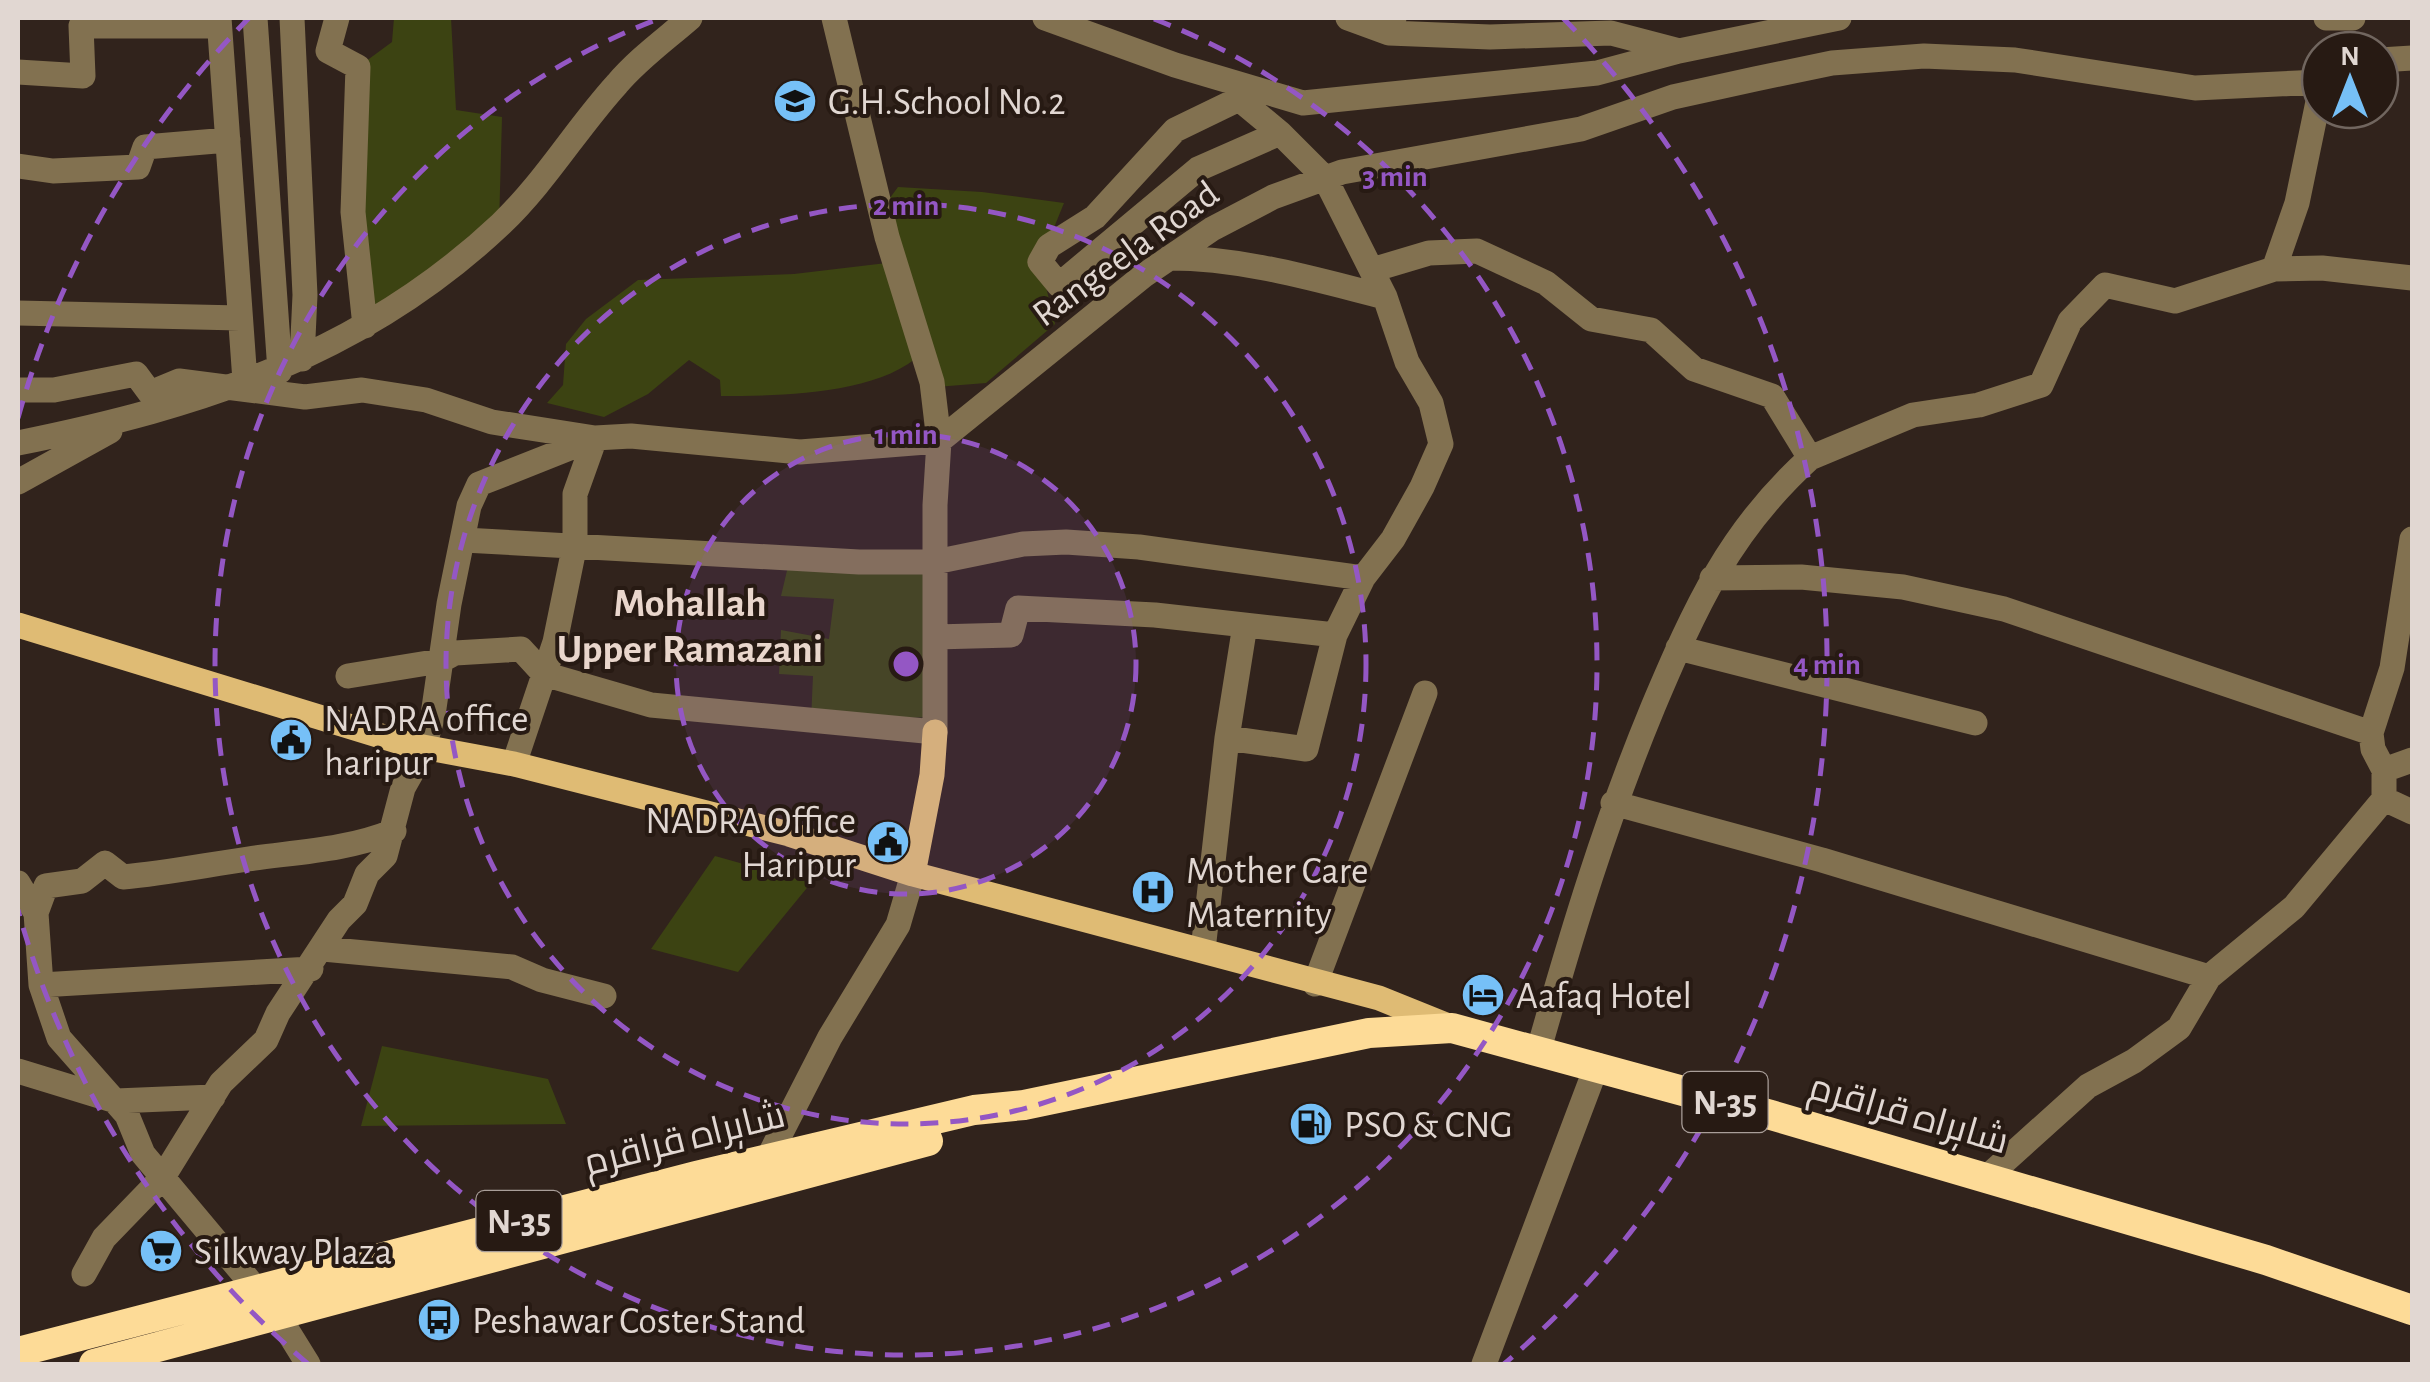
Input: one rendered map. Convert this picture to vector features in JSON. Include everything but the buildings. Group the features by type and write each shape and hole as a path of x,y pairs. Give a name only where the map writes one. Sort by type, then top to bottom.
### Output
{"highway":[{"name":"شاہراہ قراقرم","path":"18,1352 768,1158 974,1110 1024,1105 1369,1032 1452,1028 1540,1048 2266,1260 2412,1310"},
{"name":"شاہراہ قراقرم","path":"94,1364 981,1127 1024,1105"}],"main road":[{"path":"18,626 424,747 514,764 789,834 913,874 1203,950 1314,984 1379,998 1452,1028"},
{"path":"913,874 932,775 935,732"}],"street":[{"path":"255,18 291,365"},
{"path":"291,365 304,295 292,18"},
{"path":"337,18 328,51 358,67 353,212 365,326"},
{"path":"18,443 143,414 291,365 408,303 499,226 544,180 618,82 690,18"},
{"path":"348,676 440,661 471,651 521,649 544,674 651,706 935,732 940,442 932,382 887,237 834,18"},
{"path":"1045,18 1302,103 1597,74 1809,20 1839,18"},
{"path":"1348,18 1490,37 1611,32 1679,51"},
{"path":"2326,18 2353,18"},
{"path":"18,72 83,76 81,26 219,22 240,318 235,384"},
{"name":"Rangeela Road","path":"940,442 1169,258 1227,220 1325,178 1582,129 1672,97 1832,63 1924,56 2015,60 2195,88 2300,83"},
{"path":"1227,738 1306,748 1335,635 1363,578 1393,540 1440,444 1432,403 1406,362 1386,297 1325,178 1280,132 1239,99 1175,130 1095,217 1049,246 1040,262 1058,285 1198,169 1280,132"},
{"path":"2274,270 2302,185 2313,130"},
{"path":"18,166 53,172 138,167 144,146 228,140"},
{"path":"1372,270 1429,254 1477,251 1546,283 1591,319 1650,330 1694,369 1772,396 1810,458"},
{"path":"1169,258 1208,258 1267,267 1386,297"},
{"path":"1540,1048 1613,804 1678,648 1712,578 1770,494 1810,458 1913,415 1979,406 2041,385 2070,322 2104,285 2175,301 2274,270 2322,268 2412,278"},
{"path":"18,312 240,318"},
{"path":"18,390 54,390 136,374 150,393 179,382 235,384 304,397 362,390 426,400 492,422 595,438 631,436 800,452 940,442"},
{"path":"18,482 143,414"},
{"path":"84,1274 104,1238 163,1177 221,1083 266,1040 278,1013 340,920 355,904 367,874 385,856 403,788 424,747 464,540 479,484 595,438"},
{"path":"514,764 544,674 576,544 576,494 595,438"},
{"path":"1986,1178 2088,1086 2179,1028 2209,977 2294,907 2384,799 2384,770 2371,733 2392,668 2412,539"},
{"path":"464,540 858,562 935,562 1023,544 1066,542 1139,546 1363,578"},
{"path":"1712,578 1801,576 1902,587 2004,609 2371,733"},
{"path":"935,638 1012,635 1018,608 1335,635"},
{"path":"1203,950 1227,738 1245,625"},
{"path":"1678,648 1976,723"},
{"path":"1314,984 1425,693"},
{"path":"2384,770 2412,760"},
{"path":"2384,799 2412,812"},
{"path":"1613,804 1822,860 2209,977"},
{"path":"308,1364 277,1314 143,1154 127,1115 59,1038 27,950 46,886 82,881 105,863 123,876 180,872 251,858 294,856 394,831"},
{"path":"768,1158 830,1037 898,925 913,874"},
{"path":"18,883 36,913"},
{"path":"40,985 317,959 512,966 542,980 604,996"},
{"path":"1484,1364 1596,1066"},
{"path":"18,1071 116,1101 213,1098"}],"green space":[{"path":"394,18 451,18 456,110 502,117 499,226 365,326 358,67 392,42"},
{"path":"898,187 982,192 1064,203 1040,262 1055,324 986,383 936,387 922,353 903,367 855,385 799,393 721,396 720,380 689,360 648,394 604,417 547,403 563,385 566,344 586,319 638,280 794,274 895,262 881,210"},
{"path":"790,558 935,562 935,717 811,721 813,676 779,674 781,630 829,639 834,599 781,596"},
{"path":"715,856 811,883 738,972 651,949"},
{"path":"382,1046 548,1079 566,1124 361,1126"}],"place":[{"name":"G.H.School No.2","path":"795,101"},
{"name":"NADRA office haripur","path":"291,740"},
{"name":"NADRA Office Haripur","path":"888,842"},
{"name":"Mother Care Maternity","path":"1153,892"},
{"name":"Aafaq Hotel","path":"1483,995"},
{"name":"PSO & CNG","path":"1311,1124"},
{"name":"Silkway Plaza","path":"161,1251"},
{"name":"Peshawar Coster Stand","path":"439,1320"}],"district":[{"name":"Mohallah Upper Ramazani","path":"690,625"}]}
